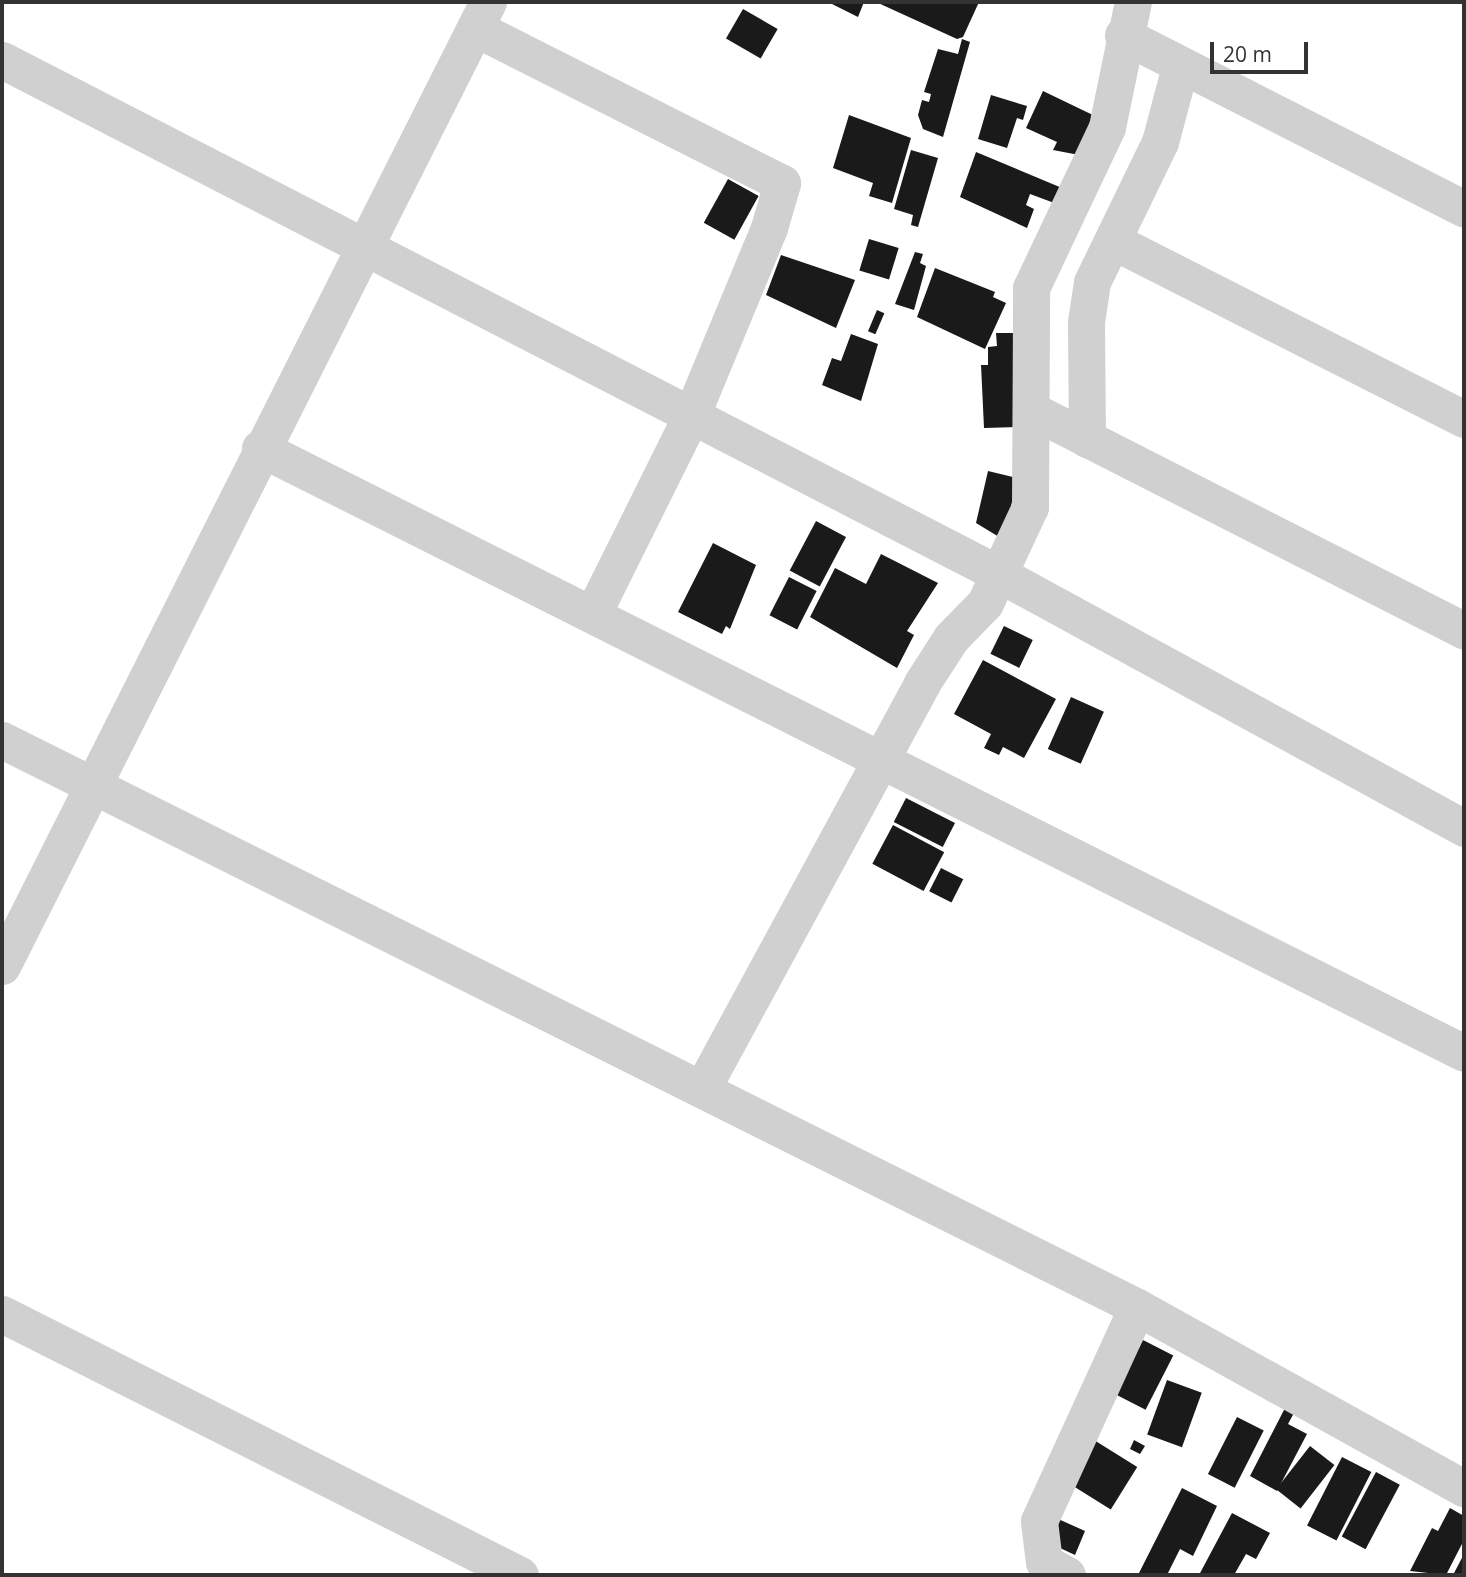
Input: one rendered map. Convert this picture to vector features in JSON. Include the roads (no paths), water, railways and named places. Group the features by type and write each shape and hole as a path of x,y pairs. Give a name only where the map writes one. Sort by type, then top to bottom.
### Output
{"street":[{"path":"2,966 260,448 367,245 482,15 782,183 769,228 692,414 593,613"},
{"path":"1128,18 1180,67 1464,209"},
{"path":"703,1087 881,759 951,638 985,603 1030,507 1035,412 1031,288 1107,127 1128,18"},
{"path":"2,60 367,245 999,574 1464,828"},
{"path":"1087,439 1086,322 1092,282 1160,142 1180,67"},
{"path":"1113,241 1464,419"},
{"path":"1035,412 1464,631"},
{"path":"260,448 1464,1053"},
{"path":"2,740 703,1087 1137,1307 1464,1488"},
{"path":"1062,1574 1044,1562 1039,1521 1137,1307"},
{"path":"2,1314 520,1575"}]}
